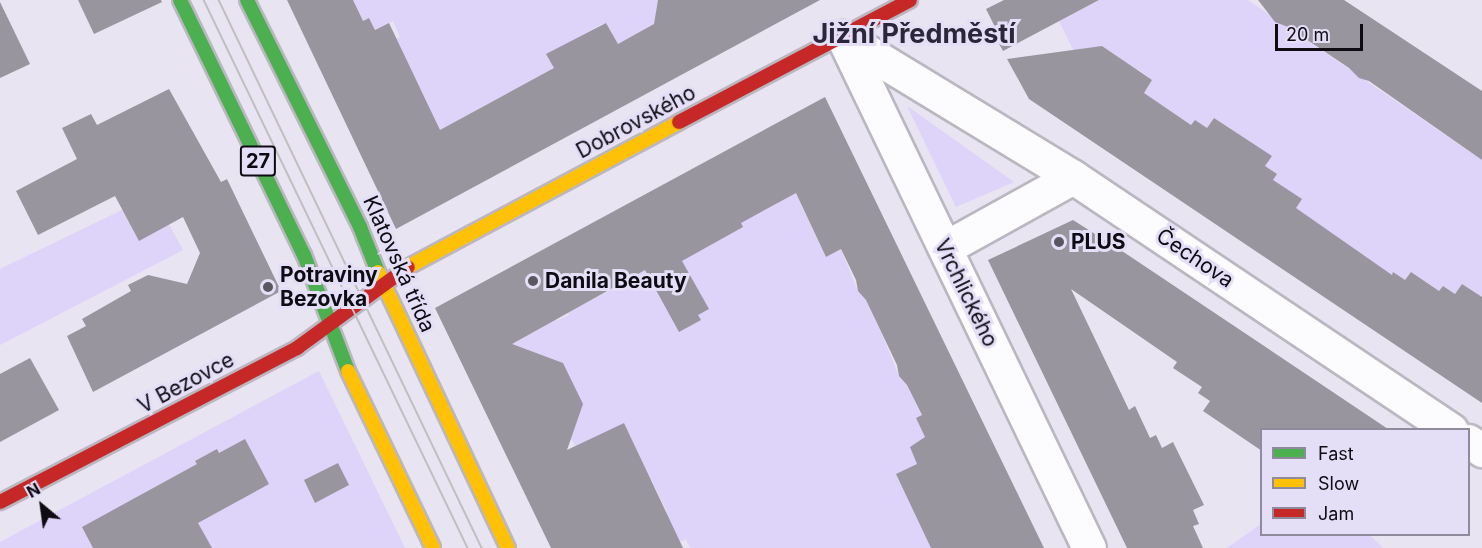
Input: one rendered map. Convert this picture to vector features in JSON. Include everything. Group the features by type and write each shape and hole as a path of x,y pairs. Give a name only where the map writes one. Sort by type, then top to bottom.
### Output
{"main road":[{"name":"27","path":"180,0 304,255 354,387 433,548"},
{"name":"Klatovská třída","path":"247,0 360,227 383,286 508,548"},
{"name":"Dobrovského","path":"383,286 417,261 910,0"},
{"name":"V Bezovce","path":"0,502 282,356 383,286"}],"street":[{"name":"Čechova","path":"843,37 1073,177 1450,428"},
{"name":"Vrchlického","path":"843,37 1089,548"},
{"path":"945,248 1073,177"}],"shaded area":[{"path":"353,0 697,0 619,46 608,27 602,24 547,55 562,84 515,90 477,110 439,138 428,104 413,74 382,45 400,37 393,21 375,30 369,18 361,22"},
{"path":"1100,0 1248,0 1482,160 1482,297 1462,284 1455,294 1443,286 1439,291 1411,272 1405,280 1392,276 1296,208 1273,180 1277,174 1265,166 1271,156 1214,118 1207,128 1195,120 1191,125 1163,106 1136,106 1152,80 1137,69 1130,79 1110,66 1117,56 1102,46 1083,70 1059,21"},
{"path":"907,106 1014,182 956,207"},
{"path":"805,170 801,204 826,257 841,249 857,289 866,300 899,376 906,383 922,416 916,418 925,437 912,448 915,459 924,461 978,548 690,548 686,539 668,548 640,525 667,512 651,479 612,497 602,475 640,457 624,423 597,436 580,456 572,440 565,442 510,353 510,341 515,343 521,339 523,333 550,319 558,320 569,315 568,312 638,276 633,265 700,251 742,227 735,213 751,218 778,203"},
{"path":"153,195 183,250 0,345 0,269"},
{"path":"319,371 405,548 0,548 0,542"},
{"path":"1260,525 1260,536 1371,536 1383,548 1227,548"}],"building":[{"path":"78,0 161,0 162,2 94,34"},
{"path":"287,0 353,0 363,21 369,18 375,30 389,23 440,130 554,68 546,54 606,23 618,44 654,24 658,0 820,0 396,229"},
{"path":"1004,0 1099,0 1003,51 992,31 996,29 986,9"},
{"path":"1258,0 1344,0 1482,91 1482,160 1369,81 1359,78 1349,68 1288,27 1275,22"},
{"path":"0,2 30,64 0,78"},
{"path":"1102,46 1152,80 1144,93 1191,125 1195,120 1207,128 1214,118 1272,156 1265,166 1277,174 1273,180 1302,199 1296,208 1392,275 1393,272 1405,280 1411,272 1439,291 1443,286 1455,294 1462,284 1482,297 1482,403 1029,99 1007,59"},
{"path":"169,89 221,182 227,179 281,291 93,392 67,336 86,326 82,319 131,291 128,285 148,275 187,284 200,253 183,217 139,241 115,196 38,235 16,191 77,159 62,128 91,114 97,125"},
{"path":"825,97 1044,548 931,548 896,474 917,464 910,447 925,437 916,418 922,415 907,385 899,376 897,365 866,300 858,291 856,280 841,249 826,257 796,193 741,223 743,227 682,261 709,309 698,315 701,320 679,332 645,270 512,344 563,363 583,404 567,450 624,423 683,548 551,548 435,308"},
{"path":"1073,220 1387,428 1260,428 1260,450 1203,411 1210,401 1198,393 1202,387 1173,368 1177,362 1071,289 1129,410 1135,406 1150,438 1156,435 1162,448 1173,442 1204,505 1193,510 1199,524 1193,526 1203,548 1127,548 988,260"},
{"path":"30,358 59,410 0,442 0,374"},
{"path":"245,439 269,484 198,523 212,548 93,548 82,527 197,464 195,461 217,449 219,453"},
{"path":"338,463 349,485 315,503 304,480"}],"tram line":[{"path":"204,0 468,548"},
{"path":"219,0 482,548"}],"traffic: fast":[{"path":"180,0 304,255 348,371"},
{"path":"247,0 360,227 378,272"}],"traffic: slow":[{"path":"408,267 679,122"},
{"path":"378,272 508,548"},
{"path":"348,371 433,548"}],"traffic: jam":[{"path":"679,122 910,0"},
{"path":"0,502 297,348 408,267"}],"place":[{"name":"PLUS","path":"1059,242"},
{"name":"Danila Beauty","path":"533,281"},
{"name":"Potraviny Bezovka","path":"268,287"}],"district":[{"name":"Jižní Předměstí","path":"914,34"}]}
